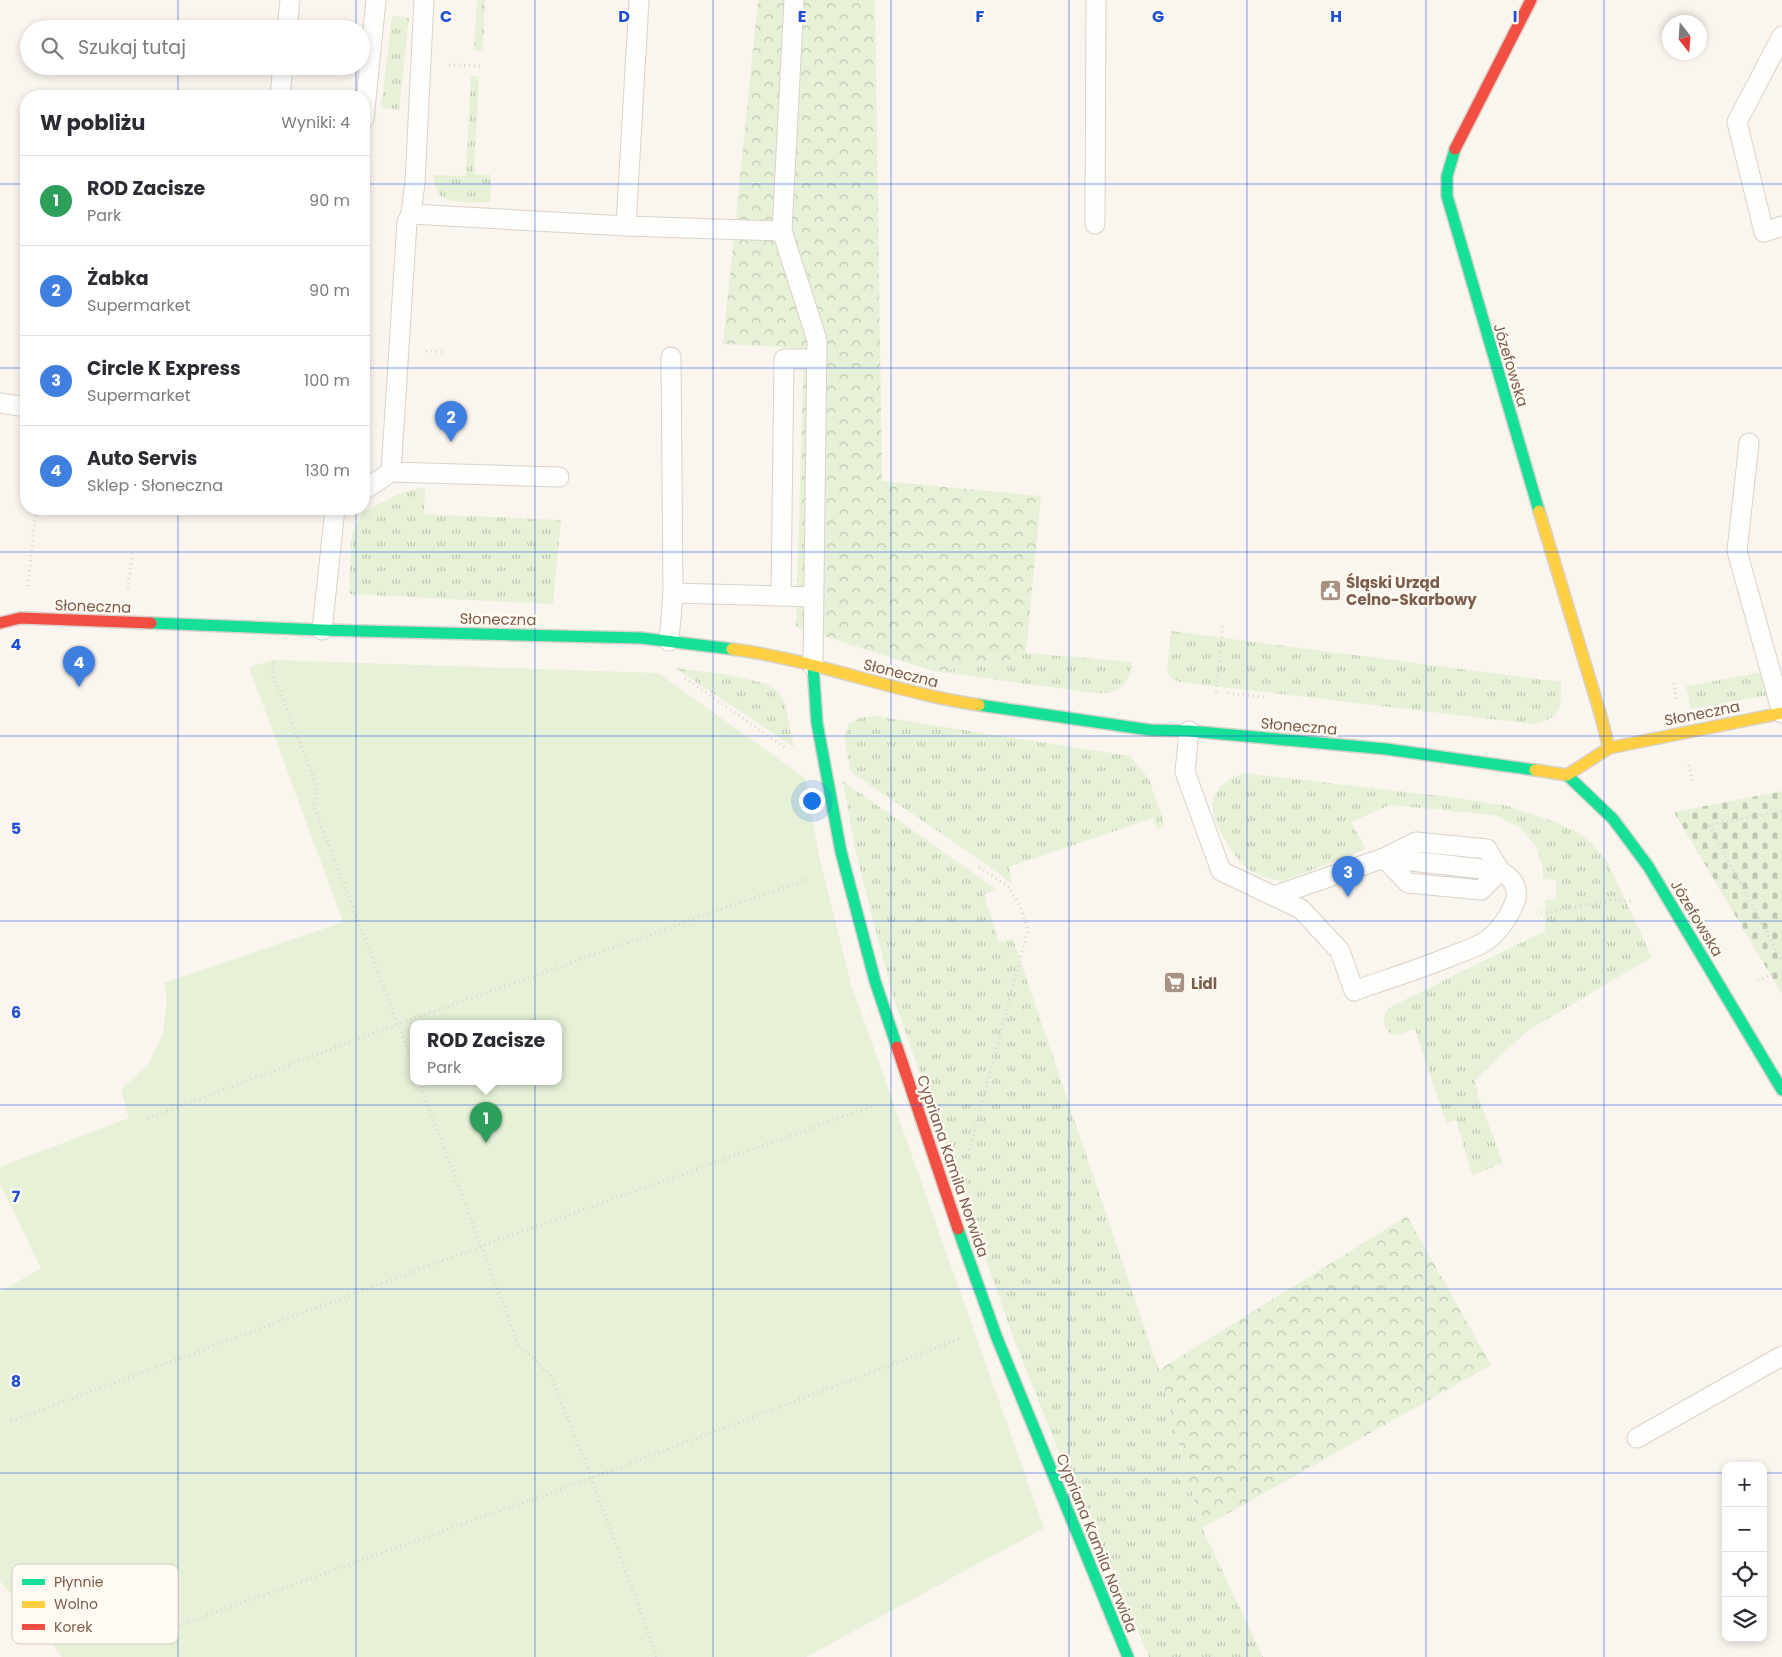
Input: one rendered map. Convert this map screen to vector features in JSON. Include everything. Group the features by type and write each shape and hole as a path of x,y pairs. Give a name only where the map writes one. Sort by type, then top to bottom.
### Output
{"street":[{"name":"Józefowska","path":"1531,0 1456,145 1447,176 1446,196 1609,748"},
{"name":"Słoneczna","path":"0,623 20,618 322,630 641,638 763,653 958,702 1150,730 1190,731 1386,749 1567,776 1609,748 1782,713"},
{"name":"Cypriana Kamila Norwida","path":"813,666 816,723 841,852 875,981 948,1200 997,1338 1128,1657"},
{"name":"Józefowska","path":"1567,776 1613,819 1648,866 1782,1090"}],"lane":[{"path":"288,20 290,0"},
{"path":"370,60 376,0"},
{"path":"391,472 407,222 411,214 415,183 424,0"},
{"path":"626,226 640,0"},
{"path":"794,0 782,231 817,340 813,666"},
{"path":"1095,224 1096,0"},
{"path":"1782,36 1737,122 1764,232 1782,226"},
{"path":"281,90 282,75"},
{"path":"367,90 368,75"},
{"path":"411,214 626,226 782,231"},
{"path":"669,641 673,593 671,356"},
{"path":"781,596 784,359 816,359"},
{"path":"0,403 20,406"},
{"path":"1749,443 1737,551 1782,713"},
{"path":"370,486 391,472 558,477"},
{"path":"322,630 334,515"},
{"path":"673,593 814,597"},
{"path":"1190,731 1185,772 1221,871 1301,909 1340,952 1354,990 1428,966 1484,942 1492,936 1514,906 1516,886 1509,876 1500,871 1384,858 1274,896"},
{"path":"1637,1438 1782,1356"}],"path":[{"path":"28,589 35,515"},
{"path":"128,594 132,552"},
{"path":"1216,692 1223,623"},
{"path":"274,660 272,672 317,787 314,807 410,1056"},
{"path":"684,678 788,749"},
{"path":"1228,693 1264,697"},
{"path":"1688,760 1693,784"},
{"path":"1782,811 1709,825 1782,961"},
{"path":"968,1157 1028,930 1021,909 1010,888 976,865"},
{"path":"148,1118 398,1024 810,878"},
{"path":"1545,913 1610,900 1636,902"},
{"path":"1758,981 1771,975 1782,973"},
{"path":"421,1085 519,1346 550,1374 591,1477 657,1657"},
{"path":"11,1421 482,1246 874,1106"},
{"path":"178,1626 591,1477 965,1337"}],"green space":[{"path":"477,0 485,0 483,51 474,50"},
{"path":"758,0 875,0 882,481 1041,496 1026,653 1015,659 964,664 951,670 933,671 796,627 804,348 723,344"},
{"path":"392,16 409,18 399,110 381,108"},
{"path":"471,76 479,77 474,174 491,175 490,202 465,202 446,199 438,192 433,175 466,176"},
{"path":"425,487 424,514 561,520 553,604 349,594 352,534 362,515 370,515 370,508 399,494"},
{"path":"1171,631 1561,682 1560,706 1555,715 1550,719 1533,724 1179,682 1171,678 1167,671"},
{"path":"1026,653 1132,662 1128,677 1122,686 1108,693 1095,693 933,671 951,670 964,664 1015,659"},
{"path":"274,660 658,673 805,778 819,856 851,984 1044,1528 806,1657 62,1657 52,1644 178,1644 178,1564 12,1564 12,1595 0,1581 0,1292 41,1268 0,1184 0,1167 129,1118 121,1089 148,1065 163,1033 167,1000 164,983 343,922 249,667"},
{"path":"675,668 730,675 767,684 779,693 785,704 794,747"},
{"path":"1764,672 1769,695 1691,709 1686,686"},
{"path":"874,716 1130,756 1149,779 1164,823 1163,827 1157,829 1153,818 1009,867 1012,884 989,866 851,772 844,738 849,724 860,718"},
{"path":"1244,773 1457,798 1508,806 1558,823 1575,831 1589,841 1606,860 1652,957 1527,1031 1475,1080 1479,1099 1503,1163 1472,1175 1456,1120 1446,1123 1415,1029 1396,1035 1390,1034 1384,1016 1392,1006 1545,931 1545,900 1556,899 1556,880 1543,879 1543,870 1537,847 1519,827 1495,815 1390,805 1351,822 1366,849 1283,881 1270,878 1250,870 1236,857 1217,825 1214,814 1212,804 1214,796 1227,782"},
{"path":"843,781 997,890 984,894 999,942 1013,939 1159,1370 1202,1528 1263,1657 1149,1657 1116,1578 1079,1502 1015,1342 892,994 855,849"},
{"path":"1782,791 1782,994 1674,812"},
{"path":"1407,1216 1491,1365 1202,1528 1159,1370"}],"traffic: fast":[{"path":"1455,149 1447,176 1447,196 1539,511"},
{"path":"151,623 322,630 641,638 732,649"},
{"path":"813,666 817,723 841,852 875,981 897,1047"},
{"path":"979,705 1150,730 1189,731 1386,749 1535,770"},
{"path":"1567,775 1613,819 1648,866 1782,1090"},
{"path":"958,1229 997,1338 1128,1657"}],"traffic: slow":[{"path":"1539,511 1609,748"},
{"path":"732,649 794,661 917,693 979,705"},
{"path":"1535,770 1567,775 1609,748 1782,713"}],"traffic: jam":[{"path":"1455,149 1531,0"},
{"path":"0,623 20,618 151,623"},
{"path":"897,1047 958,1229"}],"place":[{"name":"Żabka","path":"451,442"},
{"name":"Śląski Urząd Celno-Skarbowy","path":"1330,591"},
{"name":"Auto Servis","path":"79,687"},
{"name":"Circle K Express","path":"1348,897"},
{"name":"Lidl","path":"1175,983"},
{"name":"ROD Zacisze","path":"486,1143"}]}
